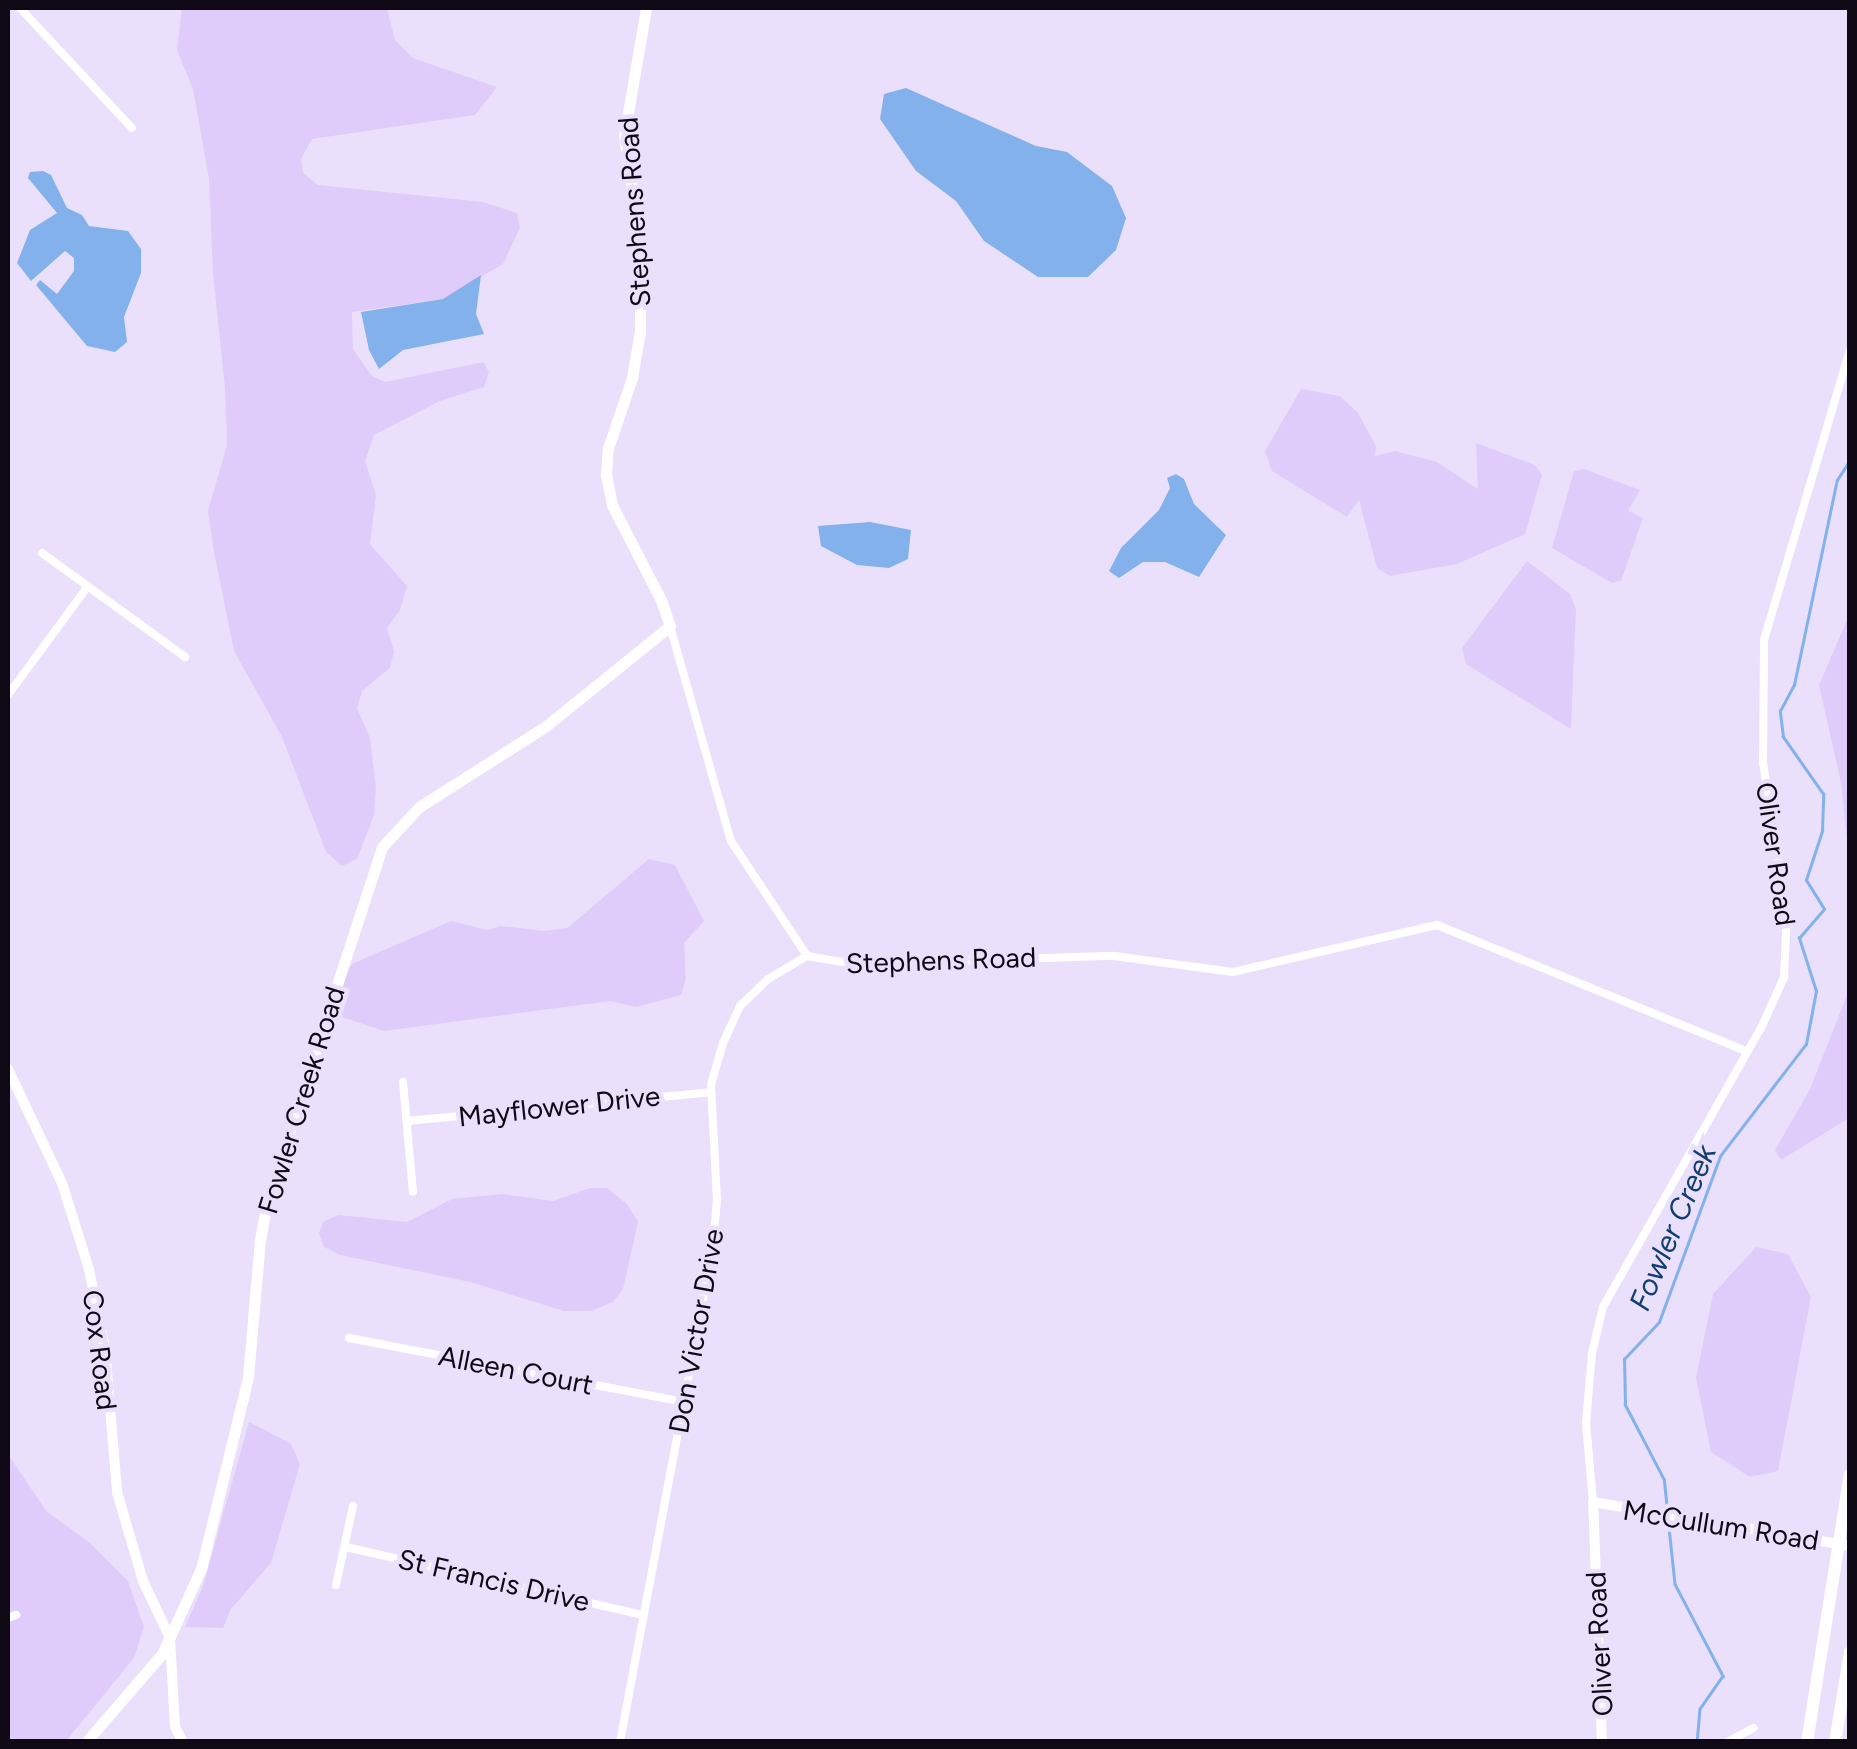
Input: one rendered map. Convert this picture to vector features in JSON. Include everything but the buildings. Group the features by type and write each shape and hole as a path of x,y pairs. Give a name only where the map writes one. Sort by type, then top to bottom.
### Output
{"main road":[{"name":"Stephens Road","path":"646,8 624,136 640,244 640,331 632,378 608,448 606,474 612,505 661,600 670,626"},
{"name":"Fowler Creek Road","path":"86,1742 162,1654 202,1569 240,1418 268,1196 382,847 419,807 546,726 670,626"},
{"path":"1807,1742 1845,1545 1850,1475"},
{"path":"1834,1742 1850,1652"}],"street":[{"path":"20,8 132,128"},
{"name":"Oliver Road","path":"1602,1742 1586,1422 1592,1352 1604,1307 1779,994 1788,948 1763,764 1764,640 1850,350"},
{"path":"42,553 185,657"},
{"path":"8,695 88,586"},
{"name":"Stephens Road","path":"670,626 731,840 807,956 854,964 1103,955 1234,972 1437,925 1745,1051"},
{"name":"Don Victor Drive","path":"620,1742 717,1221 711,1092 723,1043 740,1006 768,978 807,956"},
{"name":"Cox Road","path":"8,1069 62,1183 81,1239 102,1333 118,1492 140,1572 170,1638"},
{"path":"403,1082 413,1192"},
{"name":"Mayflower Drive","path":"407,1120 711,1092"},
{"name":"Alleen Court","path":"349,1338 684,1402"},
{"name":"McCullum Road","path":"1593,1502 1845,1545"},
{"path":"336,1585 354,1506"},
{"name":"St Francis Drive","path":"346,1547 643,1615"},
{"path":"170,1638 175,1727 184,1742"},
{"path":"1727,1742 1753,1728"}],"shaded area":[{"path":"182,8 387,8 395,40 413,58 497,87 475,115 312,139 301,159 303,173 318,185 483,202 517,213 520,228 503,264 443,299 352,312 353,349 372,376 385,382 484,362 489,372 484,387 440,401 374,435 365,461 376,495 370,544 407,586 400,610 387,628 394,651 390,668 362,691 357,708 370,738 376,788 374,815 357,859 342,866 326,852 282,737 234,651 214,552 208,511 227,445 225,388 213,274 209,179 193,89 177,50"},
{"path":"1301,389 1340,396 1358,413 1376,446 1375,456 1395,451 1437,462 1478,489 1476,443 1535,465 1542,475 1525,534 1457,564 1390,576 1377,568 1359,500 1347,517 1272,471 1265,451"},
{"path":"1584,469 1640,490 1628,511 1643,518 1621,581 1612,583 1552,548 1574,471"},
{"path":"1527,561 1570,594 1576,609 1571,729 1466,664 1462,648"},
{"path":"1849,615 1849,859 1841,783 1819,685"},
{"path":"649,859 675,865 704,921 684,943 686,979 681,995 636,1007 610,1001 384,1031 327,1012 339,974 354,963 451,921 487,930 501,926 544,931 567,928"},
{"path":"1849,990 1849,1118 1781,1160 1775,1150 1810,1089"},
{"path":"590,1188 607,1188 627,1204 638,1222 623,1289 613,1302 591,1311 564,1311 470,1282 340,1255 324,1247 319,1233 323,1222 338,1215 407,1222 452,1199 502,1194 553,1201"},
{"path":"1756,1247 1788,1254 1811,1297 1778,1471 1750,1477 1711,1452 1696,1378 1713,1294"},
{"path":"249,1422 291,1444 300,1464 271,1563 231,1609 223,1628 185,1627 203,1586"},
{"path":"8,1454 47,1512 89,1542 128,1581 144,1627 134,1658 66,1741 8,1741"}],"water":[{"path":"906,88 1036,146 1067,152 1112,186 1126,218 1116,250 1088,277 1038,277 984,241 956,201 916,171 880,119 884,94"},
{"path":"30,172 51,175 67,208 82,215 89,226 128,231 141,249 141,273 124,317 127,342 115,352 87,346 36,285 40,280 57,294 74,271 74,258 65,251 31,281 17,263 30,230 57,213 28,178"},
{"path":"481,275 476,314 484,334 403,350 379,369 369,350 361,312 443,299"},
{"path":"1176,474 1184,479 1194,504 1226,535 1199,577 1165,562 1143,562 1119,578 1109,571 1121,548 1159,510 1170,488 1167,478"},
{"path":"870,522 911,530 908,559 889,568 857,565 821,546 818,526"}],"waterway":[{"name":"Fowler Creek","path":"1667,1510 1664,1480 1625,1405 1624,1359 1659,1322 1720,1156 1806,1044 1816,991 1799,938 1824,909 1806,880 1822,831 1823,794 1783,737 1780,711 1794,685 1837,480 1850,460"},
{"name":"Fowler Creek","path":"1668,1518 1675,1584 1723,1676 1700,1709 1697,1742"}]}
